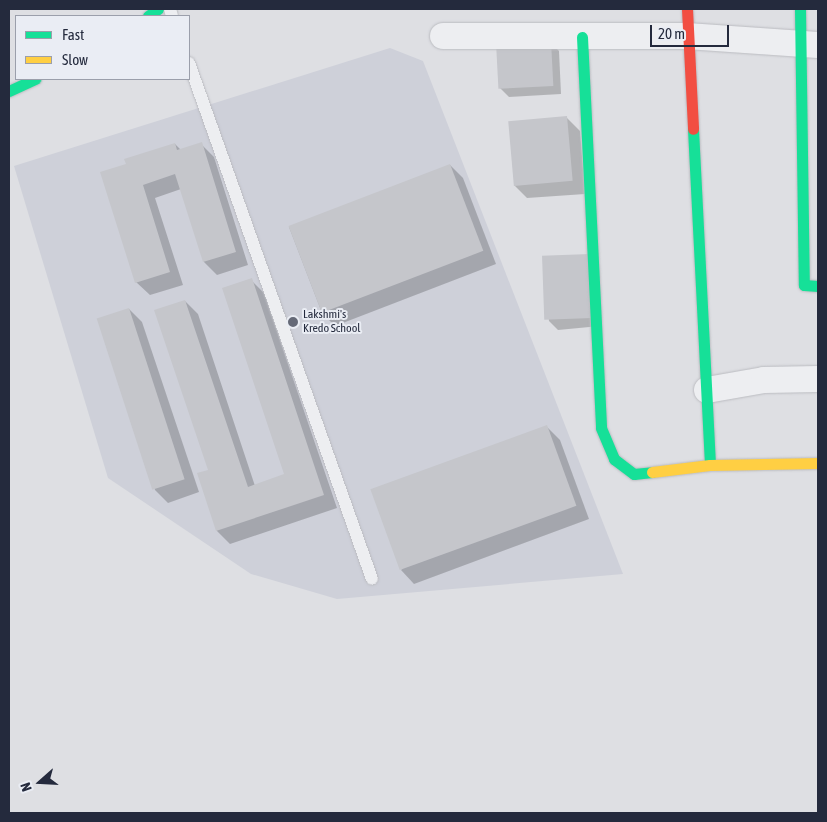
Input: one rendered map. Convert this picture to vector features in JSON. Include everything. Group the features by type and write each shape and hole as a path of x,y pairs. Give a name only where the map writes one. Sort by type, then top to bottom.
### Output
{"street":[{"path":"686,9 710,465"},
{"path":"800,9 809,44 810,202 804,286 818,286"},
{"path":"443,36 687,36 809,44"},
{"path":"582,37 602,428 614,459 634,474 710,465 818,463"},
{"path":"9,91 33,80"},
{"path":"707,390 764,380 818,380"}],"lane":[{"path":"190,66 372,579"}],"shaded area":[{"name":"Lakshmi's Kredo School","path":"390,48 423,61 623,574 337,599 251,574 108,478 14,166"}],"building":[{"path":"551,41 553,86 498,89 496,44"},
{"path":"567,116 573,181 514,186 508,121"},
{"path":"202,142 236,252 203,262 175,174 143,185 170,272 135,283 100,172 126,164 124,159 175,143 177,150"},
{"path":"450,164 483,251 322,313 288,226"},
{"path":"590,254 592,318 544,320 542,256"},
{"path":"252,278 324,495 216,531 197,473 208,470 154,310 185,300 248,487 284,474 222,288"},
{"path":"129,308 185,479 152,490 97,319"},
{"path":"547,425 576,506 400,570 370,489"}],"traffic: fast":[{"path":"149,15 158,9"},
{"path":"800,9 804,285 818,286"},
{"path":"582,37 601,428 614,459 634,474 652,472"},
{"path":"9,91 33,80"},
{"path":"693,129 710,465"}],"traffic: slow":[{"path":"652,472 710,465 818,463"}],"traffic: jam":[{"path":"687,9 693,129"}],"place":[{"name":"Lakshmi's Kredo School","path":"293,322"}]}
